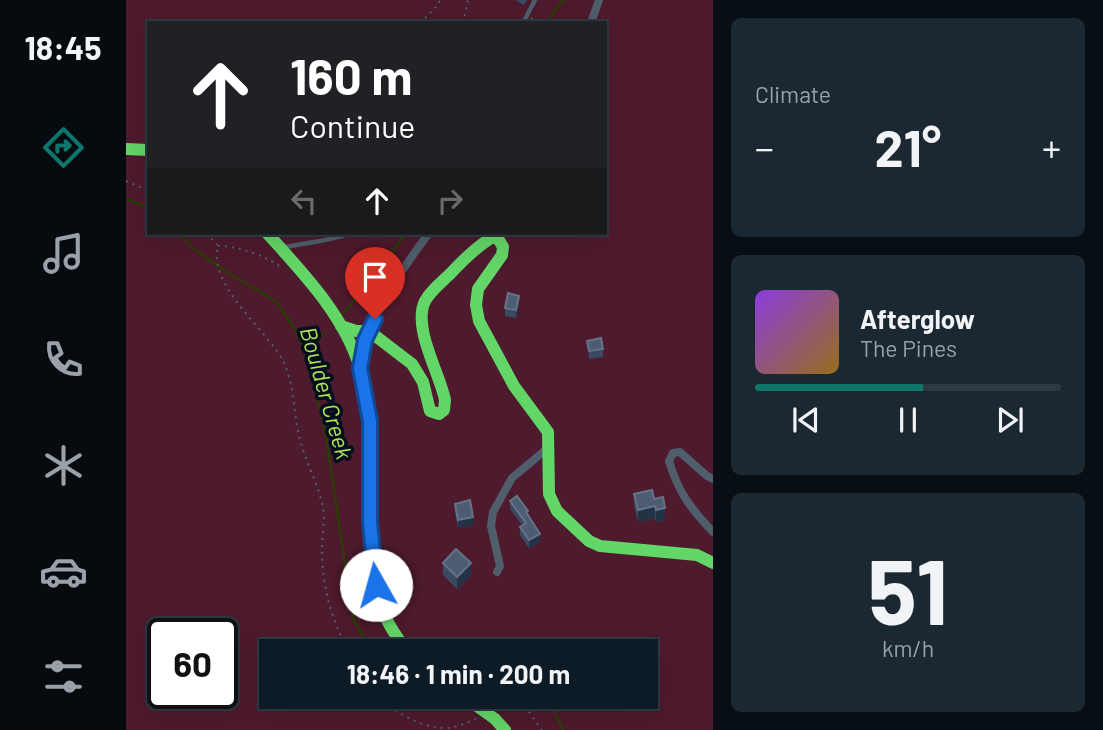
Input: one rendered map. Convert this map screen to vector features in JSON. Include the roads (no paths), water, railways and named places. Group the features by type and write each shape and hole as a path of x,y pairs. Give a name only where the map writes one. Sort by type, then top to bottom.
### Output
{"street":[{"path":"592,21 599,0"},
{"path":"126,149 147,150"},
{"path":"269,235 307,277 341,326 360,368 370,421 370,522 376,585 389,624 399,639"},
{"path":"360,368 369,331 401,274 428,235"},
{"path":"341,326 356,331 369,331 412,363 423,382 430,411 439,414 444,410 446,398 426,341 421,315 424,304 457,267 496,235 503,247 502,255 478,289 476,305 479,321 514,386 548,432 548,481 553,505 589,541 617,549 697,555 713,562"},
{"path":"497,572 500,566 491,526 493,512 512,478 549,447"},
{"path":"713,479 680,452 673,453 669,461 674,479 690,507 713,532"},
{"path":"483,709 505,730"}],"lane":[{"path":"524,21 535,0"},
{"path":"281,249 342,235"}],"waterway":[{"path":"547,21 563,0"},
{"name":"Boulder Creek","path":"126,199 147,207"},
{"name":"Boulder Creek","path":"181,235 193,248 228,273 276,301 298,334 311,370 326,435 353,619 366,639"},
{"path":"343,313 382,268 404,235"},
{"path":"306,355 310,345 323,333"},
{"name":"Boulder Creek","path":"455,709 460,709"},
{"name":"Boulder Creek","path":"553,709 563,730"}]}
